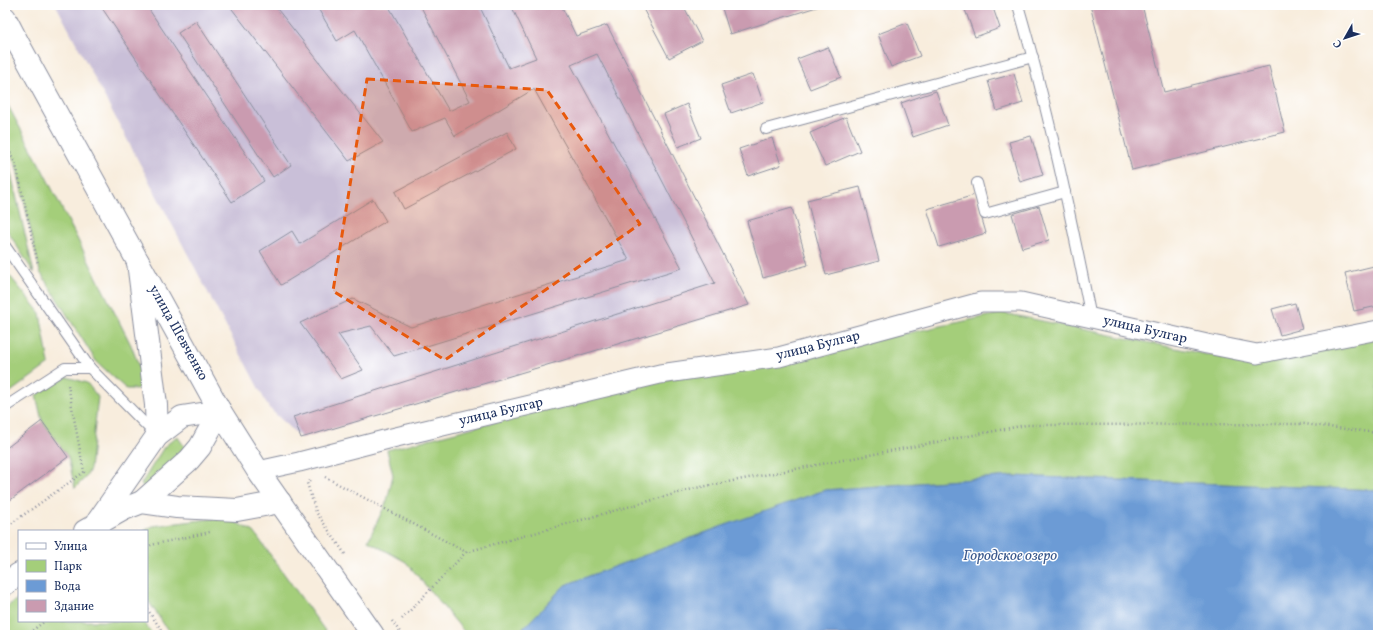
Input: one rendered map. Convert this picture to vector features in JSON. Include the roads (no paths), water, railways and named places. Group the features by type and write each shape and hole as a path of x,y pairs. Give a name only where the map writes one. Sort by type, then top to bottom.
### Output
{"main road":[{"name":"улица Шевченко","path":"5,18 220,411 258,470 373,635"},
{"path":"138,260 156,405 156,436"},
{"path":"90,527 156,436 182,417 220,411"},
{"path":"90,527 124,509 142,502 189,460 200,447 220,411"},
{"path":"142,502 177,507 237,510 280,502"},
{"path":"5,584 18,575"}],"street":[{"name":"улица Булгар","path":"258,470 299,462 392,438 660,374 779,357 981,302 1022,302 1257,354 1378,330"}],"lane":[{"path":"1018,5 1033,57 1065,192 1091,318"},
{"path":"766,130 1033,57"},
{"path":"977,183 985,214 1065,192"},
{"path":"5,246 90,368 156,436"},
{"path":"5,406 65,368 90,368"}],"water":[{"name":"Городское озеро","path":"1013,476 1378,490 1378,635 517,635 565,585 720,527 825,490"}]}
